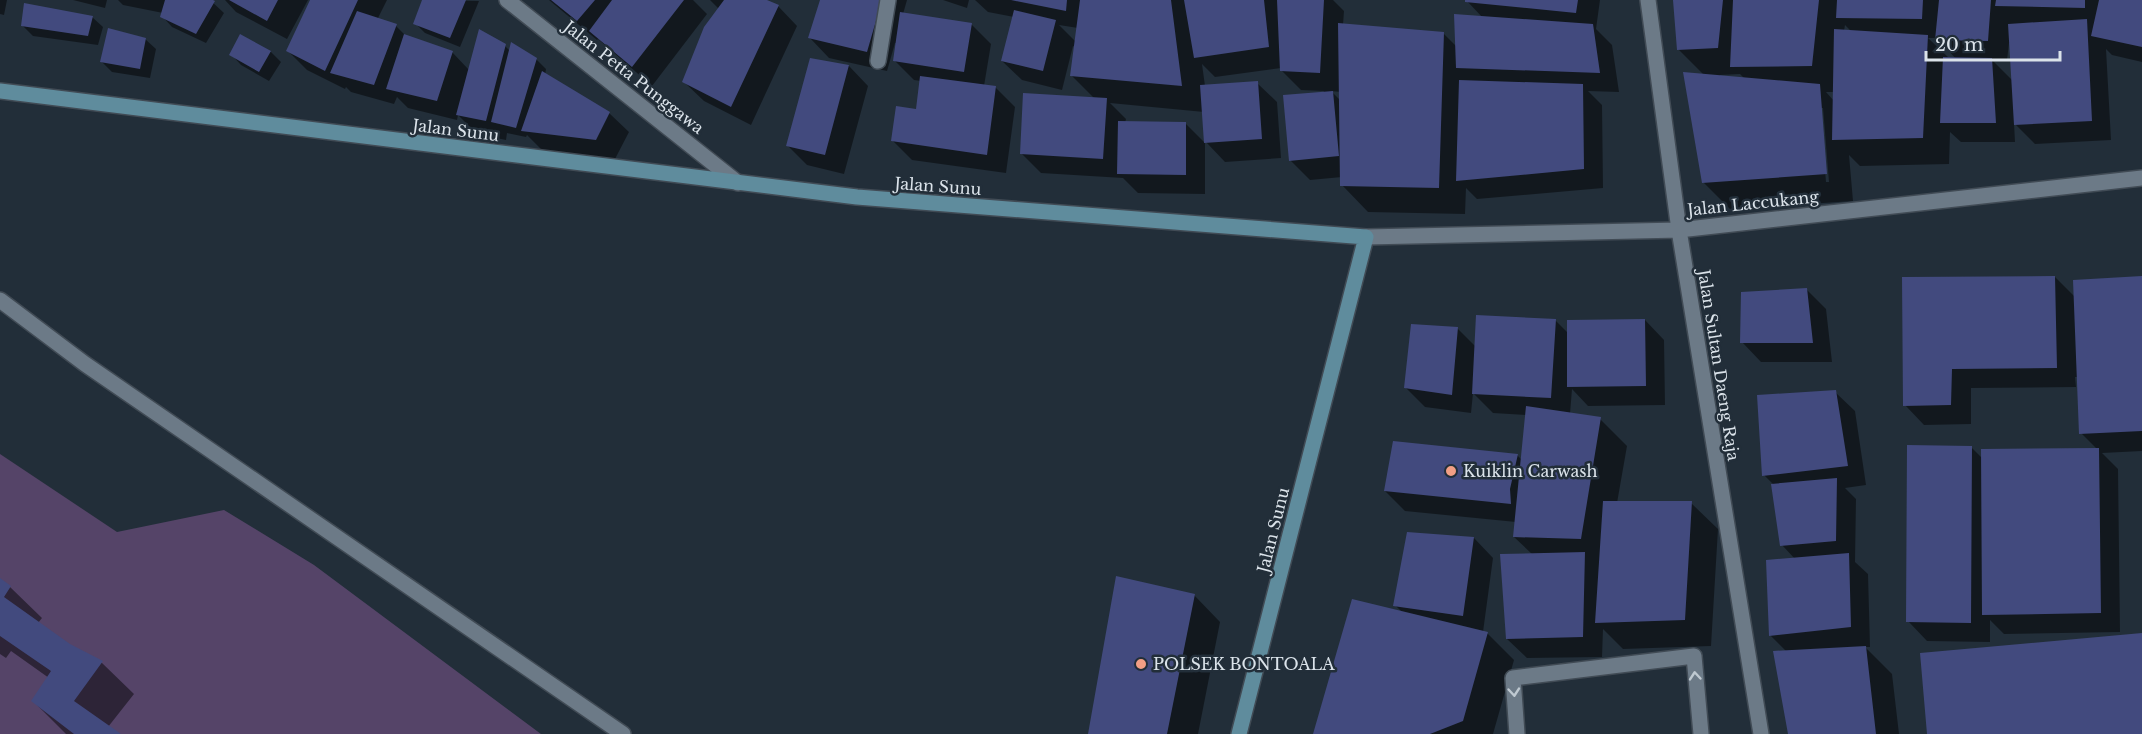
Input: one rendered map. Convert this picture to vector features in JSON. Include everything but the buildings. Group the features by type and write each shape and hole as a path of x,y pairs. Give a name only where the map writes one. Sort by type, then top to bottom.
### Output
{"main road":[{"name":"Jalan Sunu","path":"0,92 857,197 1366,237 1239,734"}],"street":[{"name":"Jalan Petta Punggawa","path":"507,0 738,183"},
{"path":"878,61 888,0"},
{"name":"Jalan Sultan Daeng Raja","path":"1648,0 1679,230 1759,734"},
{"name":"Jalan Laccukang","path":"1366,237 1679,230 2142,178"},
{"path":"0,300 85,364 623,734"},
{"path":"1517,734 1513,678 1694,656 1701,734"}],"shaded area":[{"path":"0,454 117,532 224,510 314,565 541,734 0,734"}],"place":[{"name":"Kuiklin Carwash","path":"1451,471"},
{"name":"POLSEK BONTOALA","path":"1141,664"}]}
